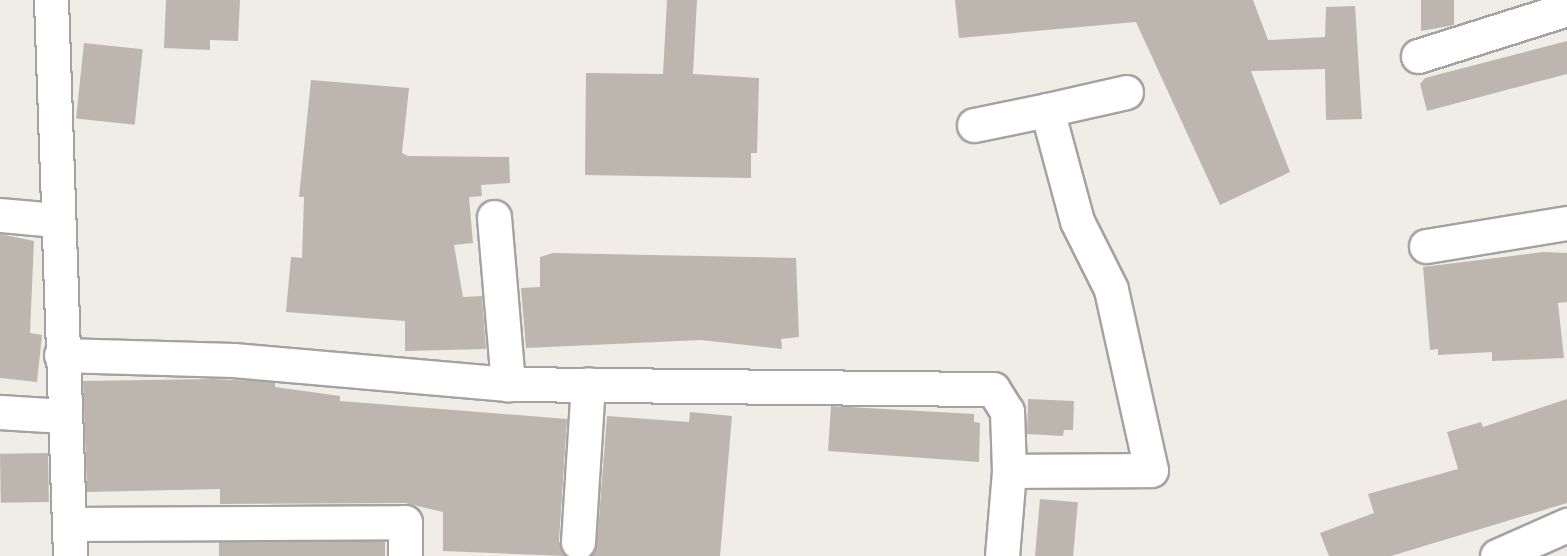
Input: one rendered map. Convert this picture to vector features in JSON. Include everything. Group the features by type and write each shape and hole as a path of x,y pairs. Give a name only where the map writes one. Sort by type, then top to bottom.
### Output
{"street":[{"path":"51,0 56,220 70,556"},
{"path":"1418,56 1567,9"},
{"path":"974,125 1126,92"},
{"path":"1009,471 1151,470 1111,289 1077,221 1047,110"},
{"path":"0,215 56,220"},
{"path":"494,218 508,384"},
{"path":"1426,246 1567,223"},
{"path":"61,355 233,360 508,384 993,389 1007,411 1009,471 1002,556"},
{"path":"578,542 588,384"},
{"path":"0,412 63,417"},
{"path":"69,524 405,522 405,556"},
{"path":"1497,556 1567,525"}],"building":[{"path":"166,0 240,0 238,41 210,40 210,50 164,48"},
{"path":"667,0 697,0 693,74 759,78 757,153 751,153 751,178 585,175 586,73 663,74"},
{"path":"955,0 1253,0 1268,40 1325,37 1326,7 1355,6 1362,119 1326,120 1325,69 1251,71 1290,172 1220,205 1136,22 959,38"},
{"path":"1421,0 1454,0 1454,25 1421,31"},
{"path":"1567,41 1567,74 1427,111 1420,84 1425,78"},
{"path":"84,43 143,49 135,125 76,119"},
{"path":"311,80 409,88 402,153 408,156 509,157 510,183 481,185 482,196 469,197 473,243 454,245 463,297 482,296 486,349 405,351 405,321 286,312 291,257 302,258 304,197 299,197"},
{"path":"0,234 34,241 30,333 42,335 37,382 0,378"},
{"path":"1543,252 1567,253 1567,302 1558,303 1564,358 1492,361 1492,352 1438,355 1438,349 1430,350 1423,267"},
{"path":"553,253 796,258 799,337 781,339 782,349 701,340 526,348 521,288 540,287 540,257"},
{"path":"213,379 275,382 275,387 340,396 340,401 567,419 559,541 566,556 443,551 443,512 405,503 220,504 220,489 87,492 83,381"},
{"path":"1028,399 1074,401 1073,430 1064,430 1063,436 1027,434"},
{"path":"1567,399 1567,503 1391,556 1329,556 1320,533 1374,513 1368,494 1458,469 1447,432 1481,422 1483,427"},
{"path":"831,406 974,414 974,422 980,423 979,462 828,451"},
{"path":"690,412 732,416 720,556 590,556 597,543 607,416 689,422"},
{"path":"48,453 49,502 1,503 0,454"},
{"path":"1040,499 1078,502 1073,556 1035,556"},
{"path":"219,541 385,541 385,556 219,556"}]}
